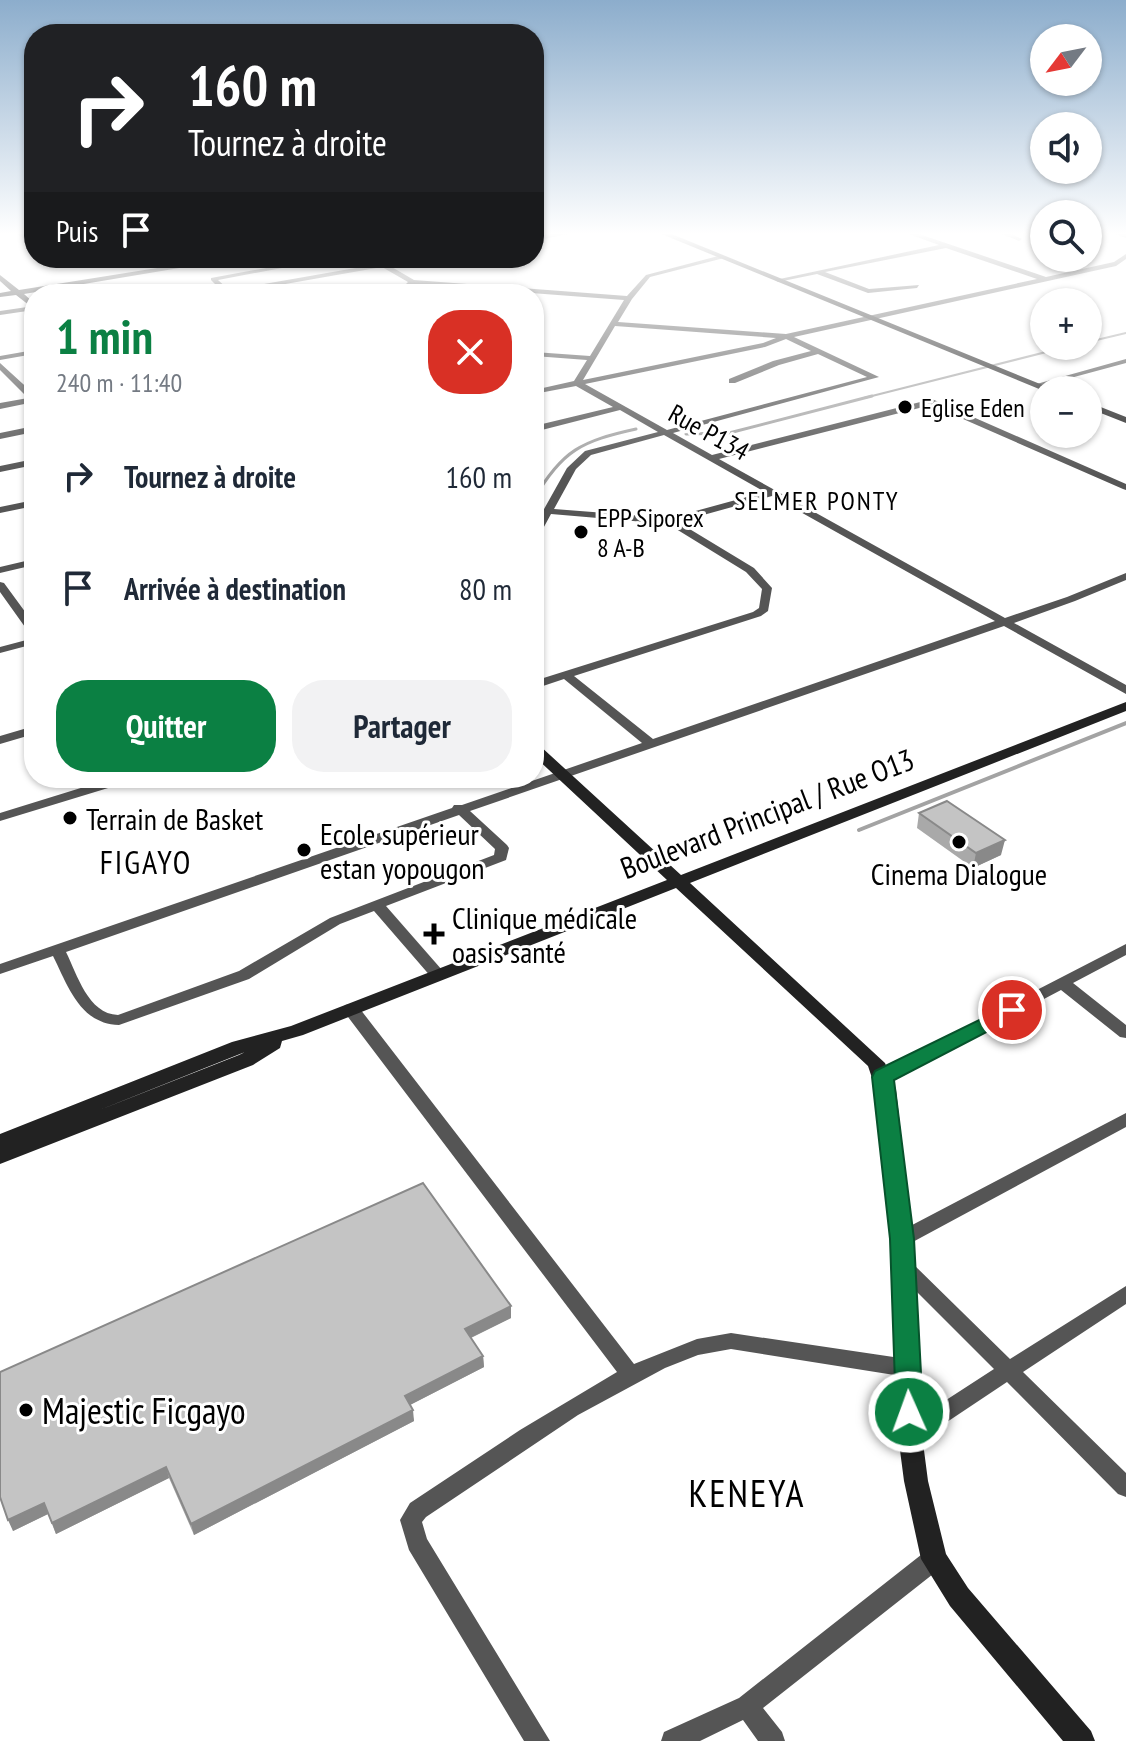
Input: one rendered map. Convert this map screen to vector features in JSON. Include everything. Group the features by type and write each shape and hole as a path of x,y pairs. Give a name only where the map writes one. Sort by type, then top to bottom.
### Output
{"street":[{"path":"577,383 618,314"},
{"path":"863,314 1030,382"},
{"path":"544,390 765,345 786,336 883,314"},
{"path":"544,519 578,460 611,445 876,378 786,336 612,324"},
{"path":"732,381 818,351"},
{"path":"0,358 24,354"},
{"path":"544,355 591,358"},
{"path":"1070,376 1126,361"},
{"path":"0,365 5,377 24,391"},
{"name":"Rue P134","path":"577,383 1126,690"},
{"path":"0,406 24,401"},
{"path":"711,458 932,402 1126,487"},
{"path":"544,427 619,408"},
{"path":"1102,411 1126,420"},
{"path":"0,436 24,431"},
{"path":"0,469 24,464"},
{"path":"549,511 670,521 772,493"},
{"path":"0,510 24,505"},
{"path":"544,682 762,612 767,588 765,582 670,521"},
{"path":"0,570 24,564"},
{"path":"544,779 1126,576"},
{"path":"0,585 4,597 24,620"},
{"path":"0,650 24,644"},
{"path":"566,675 650,743"},
{"name":"Boulevard Principal / Rue O13","path":"0,1142 239,1047 297,1031 1126,706"},
{"path":"0,740 24,733"},
{"path":"544,757 876,1063 882,1077 902,1239 910,1435 916,1481 934,1559 959,1597 1081,1741"},
{"path":"0,817 94,788"},
{"path":"0,969 518,788"},
{"path":"57,949 93,1014 109,1022 244,975 312,933 501,857 502,848 459,808"},
{"path":"377,905 437,974"},
{"path":"882,1077 1126,949"},
{"path":"1064,984 1126,1033"},
{"path":"351,1009 632,1376"},
{"name":"Boulevard Principal / Rue O13","path":"0,1157 246,1060 297,1031"},
{"path":"902,1239 1126,1119"},
{"path":"903,1266 1126,1487"},
{"path":"910,1435 1126,1294"},
{"path":"538,1741 417,1543 411,1520 418,1510 662,1359 720,1341 907,1368"},
{"path":"673,1741 747,1706 934,1559"},
{"path":"747,1706 773,1741"}],"building":[{"path":"947,801 1005,840 976,853 919,813"},
{"path":"423,1183 511,1306 465,1329 483,1356 405,1396 413,1410 191,1524 166,1467 52,1523 44,1503 8,1520 0,1497 0,1372"}],"waterway":[{"path":"1102,339 1126,333"},
{"path":"864,398 1030,356"},
{"path":"686,434 729,433 872,396"},
{"path":"544,482 575,450 601,438 636,429"},
{"path":"859,830 1126,723"}],"place":[{"name":"Eglise Eden","path":"905,407"},
{"name":"EPP Siporex 8 A-B","path":"581,532"},
{"name":"Terrain de Basket","path":"70,818"},
{"name":"Cinema Dialogue","path":"959,842"},
{"name":"Ecole supérieur estan yopougon","path":"304,850"},
{"name":"Clinique médicale oasis santé","path":"434,934"},
{"name":"Majestic Ficgayo","path":"26,1410"}],"district":[{"name":"SELMER PONTY","path":"817,500"},
{"name":"FIGAYO","path":"146,862"},
{"name":"KENEYA","path":"747,1492"}],"route":[{"path":"909,1412 902,1239 882,1077 1012,1010"}]}
